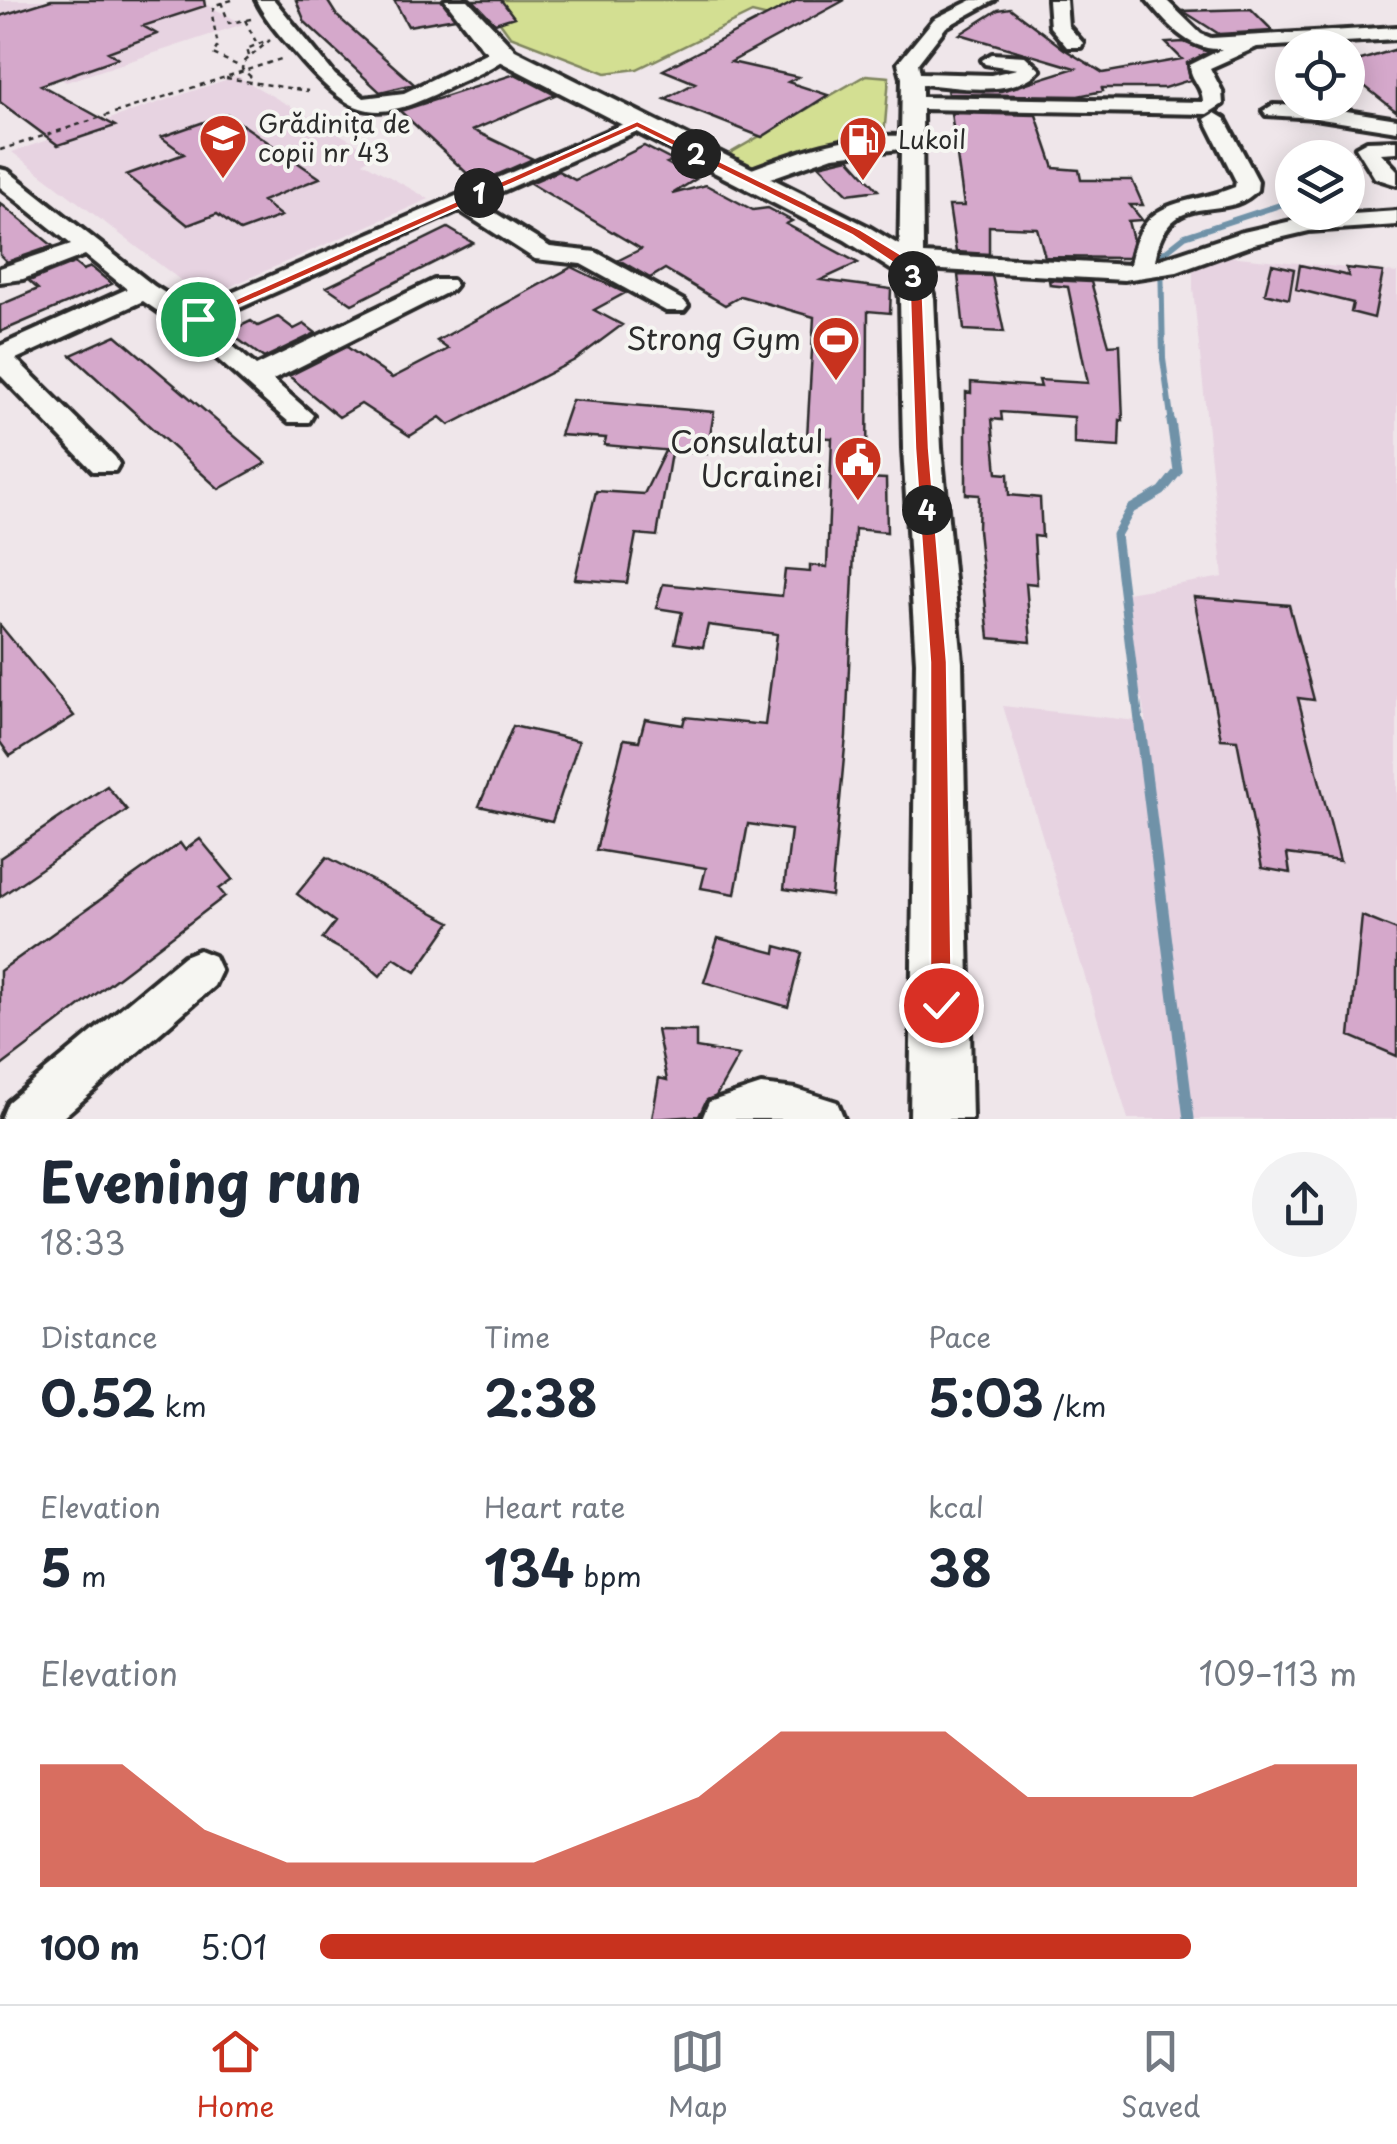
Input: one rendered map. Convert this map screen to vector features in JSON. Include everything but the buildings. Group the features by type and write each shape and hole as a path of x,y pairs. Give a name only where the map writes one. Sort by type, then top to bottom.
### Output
{"main road":[{"path":"456,0 503,52 870,240 911,266 917,298 922,448 938,662 942,1119"}],"street":[{"path":"986,0 940,23 908,63 923,78 996,81 1030,70 1014,59 992,60"},
{"path":"1009,0 941,44 909,104 911,266 1104,273 1153,270 1247,238 1309,224 1397,218"},
{"path":"1057,0 1059,27 1074,42"},
{"path":"1156,0 1202,43 1250,44 1397,33"},
{"path":"269,8 278,36 306,54 340,90 361,104 390,106 503,52"},
{"path":"909,104 1196,110 1213,104 1210,85 1198,70 1200,65 1250,44"},
{"path":"1273,111 1315,112 1397,125"},
{"path":"1153,270 1144,242 1160,220 1187,206 1246,190 1247,181 1215,120"},
{"path":"190,320 637,124"},
{"path":"748,178 794,159 848,145 876,140 912,143"},
{"path":"1397,146 1367,147 1383,173 1397,178"},
{"path":"0,176 146,291 190,320 203,337 300,415"},
{"path":"460,202 544,254 587,257 676,306"},
{"path":"0,275 14,274 90,245"},
{"path":"254,378 443,285"},
{"path":"104,464 0,358 146,291"},
{"path":"26,1119 199,971"},
{"path":"726,1119 744,1109 778,1107 820,1119"}],"path":[{"path":"232,0 215,5 212,12 218,45 213,54 242,68 254,80"},
{"path":"221,3 228,22 245,20 269,8"},
{"path":"245,20 256,42"},
{"path":"242,68 249,56 278,36"},
{"path":"249,56 245,52 256,42 278,36"},
{"path":"0,150 242,68 306,54"},
{"path":"218,78 254,80 323,94 340,90"}],"shaded area":[{"path":"0,0 198,0 243,24 66,82 0,39"},
{"name":"Grădinița de copii nr 43","path":"237,76 377,155 363,162 429,199 204,298 12,152"},
{"path":"1218,255 1397,273 1397,1119 1128,1119 1003,706 1146,722 1121,594 1223,577 1193,288 1193,272 1199,263"}],"green space":[{"path":"484,0 811,0 794,23 752,13 637,69 606,73 510,36"},
{"path":"866,75 889,77 884,137 757,170 727,155"}],"waterway":[{"path":"1172,424 1163,359 1161,255 1185,236 1275,207"},
{"path":"1140,729 1116,535 1131,509 1162,491 1178,471 1171,421"},
{"path":"1140,726 1189,1119"}],"place":[{"name":"Grădinița de copii nr 43","path":"223,180"},
{"name":"Lukoil","path":"863,182"},
{"name":"Strong Gym","path":"836,382"},
{"name":"Consulatul Ucrainei","path":"858,502"}],"route":[{"path":"198,319 637,124 856,232 903,261 911,270 917,298 922,448 938,662 941,1005"}]}
